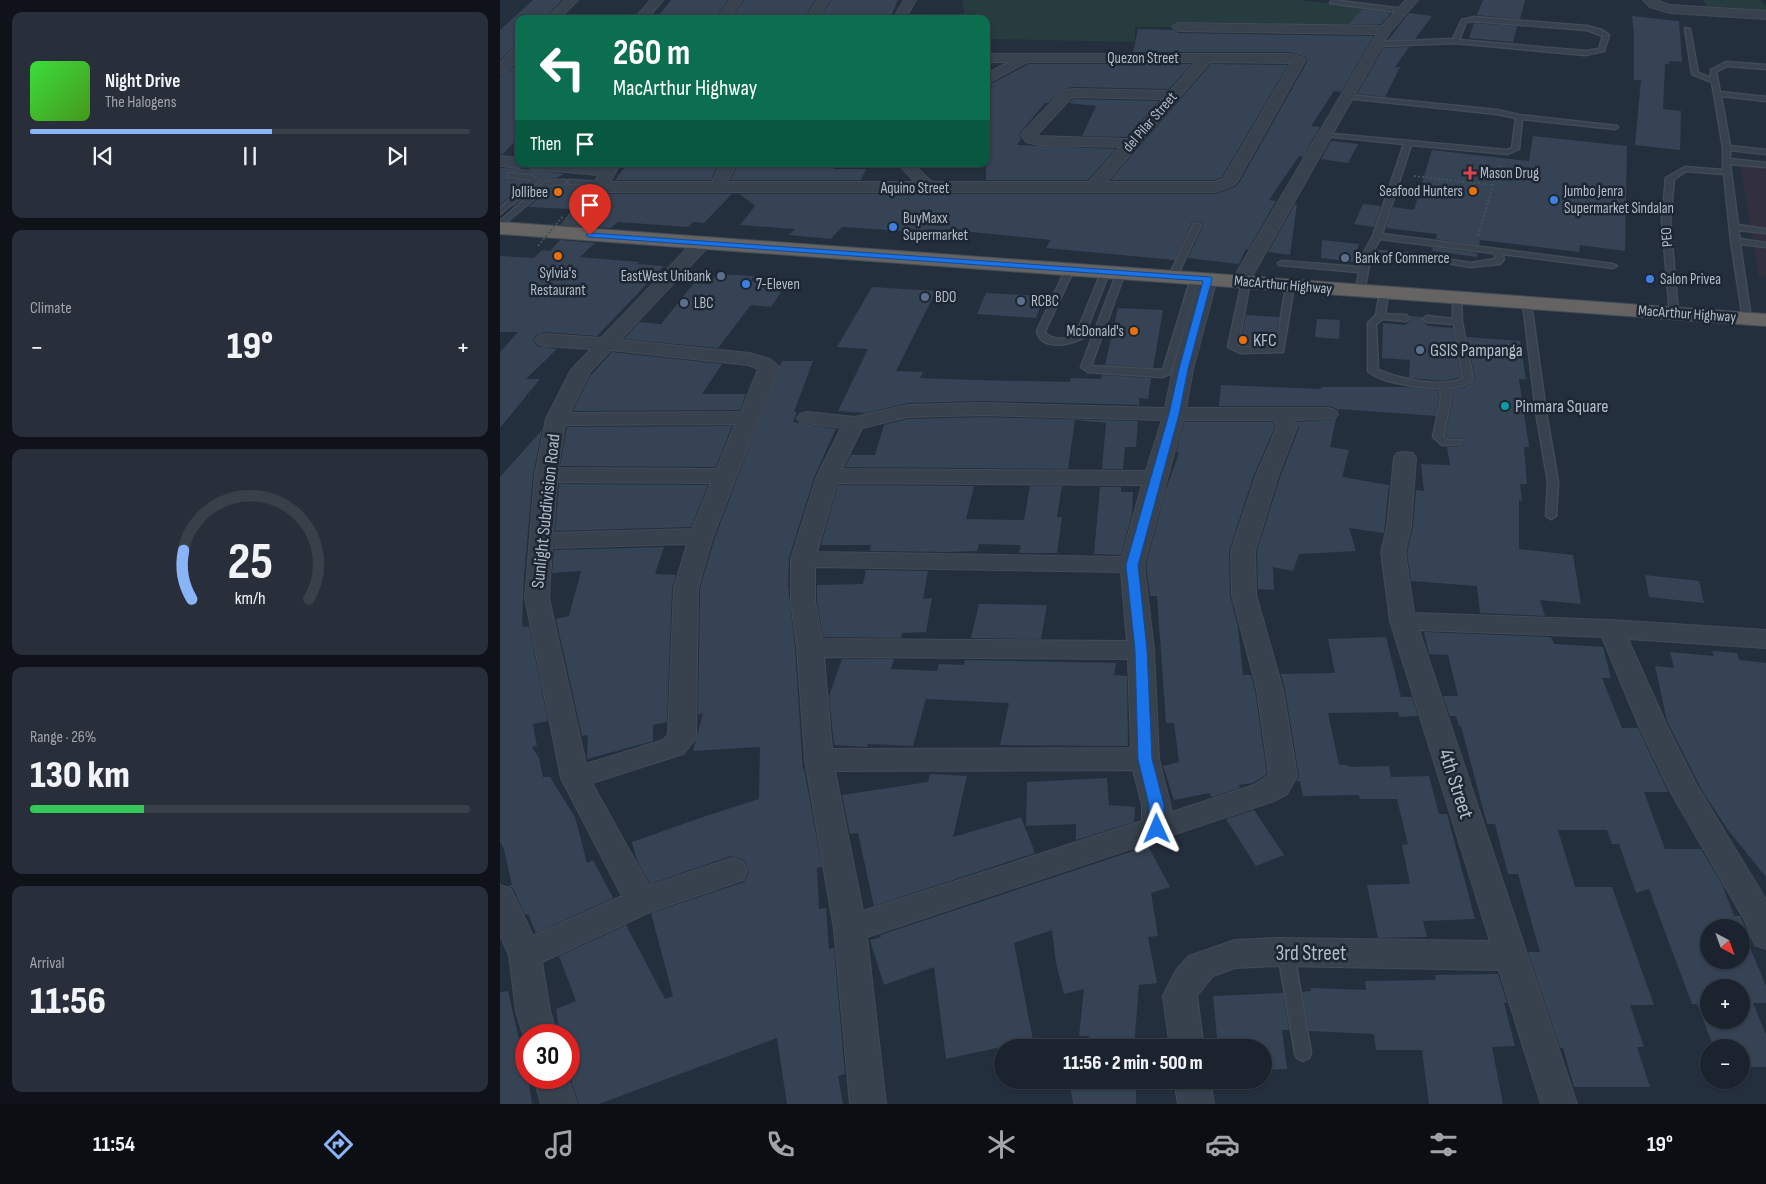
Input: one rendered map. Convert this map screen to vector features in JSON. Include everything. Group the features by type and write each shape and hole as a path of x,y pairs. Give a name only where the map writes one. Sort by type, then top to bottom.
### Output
{"highway":[{"name":"MacArthur Highway","path":"500,227 564,224 701,244 1202,278 1756,320"}],"street":[{"path":"556,15 572,0"},
{"path":"644,15 657,0"},
{"path":"726,15 736,0"},
{"path":"814,15 823,0"},
{"path":"901,15 910,0"},
{"path":"1649,0 1654,5 1670,9 1766,14"},
{"path":"1700,0 1709,11"},
{"path":"1243,282 1324,134 1348,97 1379,44 1385,30 1408,5"},
{"path":"1178,27 1385,30"},
{"path":"500,70 512,57"},
{"name":"Quezon Street","path":"990,58 1289,58 1299,61 1229,182"},
{"name":"del Pilar Street","path":"1094,186 1206,58"},
{"path":"990,78 1026,59"},
{"path":"1132,143 1039,141 1031,139 1028,135 1067,94 1174,95"},
{"name":"Aquino Street","path":"550,167 605,176 718,186 929,188 1216,187 1229,182"},
{"path":"718,186 727,167"},
{"path":"909,167 929,188"},
{"path":"564,224 605,176"},
{"name":"Sunlight Subdivision Road","path":"641,902 575,778 537,598 540,541 546,476 556,418 581,370 701,244"},
{"path":"1157,829 1156,805 1145,759 1141,650 1132,565 1174,414 1202,278"},
{"path":"545,340 607,344 749,359 764,362 769,367 701,536 686,588 682,738 673,747 575,778"},
{"path":"807,418 854,423 908,411 982,409 1174,414 1328,414"},
{"path":"850,929 1157,829 1264,793 1277,786 1282,776 1270,690 1244,595 1243,551 1267,476 1287,427 1284,418 1277,413"},
{"path":"556,418 747,418"},
{"path":"854,423 828,476 803,559 803,601 810,648 819,760 850,929 868,1104"},
{"name":"4th Street","path":"1405,458 1399,527 1393,552 1403,622 1512,956 1558,1104"},
{"path":"546,476 726,476"},
{"path":"828,476 1155,478"},
{"path":"540,541 701,536"},
{"path":"803,559 1132,565"},
{"path":"1403,622 1612,629 1766,639"},
{"path":"1612,629 1653,726 1684,789 1763,921"},
{"path":"810,648 1141,650"},
{"path":"819,760 1145,759"},
{"path":"525,955 641,902 732,871"},
{"path":"500,898 525,955 533,1011 537,1024"},
{"name":"3rd Street","path":"1186,1039 1180,996 1188,980 1201,966 1235,954 1286,952 1512,956"},
{"path":"554,1089 558,1104"},
{"path":"1194,1089 1196,1104"}],"lane":[{"path":"1332,2 1408,5"},
{"path":"1379,44 1456,41 1592,53 1602,50 1606,35 1600,31 1587,28 1474,19 1464,21 1456,41"},
{"path":"1688,29 1695,74 1715,81"},
{"path":"1756,320 1735,241 1726,148 1713,71 1726,64 1766,67"},
{"path":"1716,94 1766,99"},
{"path":"1348,97 1497,112 1519,117 1615,127"},
{"path":"1324,134 1508,152 1515,149 1519,117"},
{"path":"1360,291 1368,253 1378,236 1408,142"},
{"path":"1726,148 1766,152"},
{"path":"1726,161 1766,165"},
{"path":"500,212 536,180 517,167"},
{"name":"PEO","path":"1674,314 1666,221 1670,178 1685,169 1727,172"},
{"path":"572,182 605,176"},
{"path":"500,227 549,183 563,182"},
{"path":"1173,276 1197,225"},
{"path":"1734,227 1764,231 1766,241"},
{"path":"1378,236 1613,266"},
{"path":"1735,241 1766,245"},
{"path":"1423,257 1427,243"},
{"path":"1368,253 1423,257 1481,265 1497,262 1500,259 1498,251"},
{"path":"1282,263 1363,270"},
{"path":"1070,269 1041,331 1046,340 1066,342 1080,336 1114,272"},
{"path":"1114,272 1086,367 1088,368 1162,374 1167,372 1202,278"},
{"path":"1243,282 1233,347 1240,350 1280,350 1290,286"},
{"path":"1384,293 1380,316 1372,323 1373,371 1389,378 1444,386 1464,382 1468,378 1458,322 1457,298"},
{"path":"1527,303 1541,412 1553,482 1551,516"},
{"path":"1380,316 1406,318"},
{"path":"1428,319 1458,322"},
{"path":"1444,386 1446,399 1438,437 1446,443 1456,442"},
{"path":"1286,952 1304,1054"}],"path":[{"path":"1475,249 1503,151"},
{"path":"1398,174 1493,185"},
{"path":"538,246 564,224"}],"shaded area":[{"path":"1739,160 1766,163 1766,277 1759,276"}],"green space":[{"path":"962,0 1299,0 1387,10 1377,27 1135,27 1135,42 990,39 990,15 964,15"},
{"path":"1703,0 1760,0 1766,7 1766,13 1709,9"}],"building":[{"path":"533,0 562,0 548,15 516,15"},
{"path":"671,0 728,0 718,15 659,15"},
{"path":"744,0 815,0 806,15 734,15"},
{"path":"831,0 898,0 891,15 822,15"},
{"path":"1483,0 1525,0 1520,19 1477,15"},
{"path":"1362,9 1391,13 1381,24 1349,24"},
{"path":"1409,13 1432,16 1415,39 1388,40"},
{"path":"515,16 515,47 500,60 500,30"},
{"path":"1632,16 1679,21 1682,62 1669,61 1669,64 1665,64 1663,109 1681,111 1680,150 1635,145 1641,80 1634,80"},
{"path":"1474,23 1517,26 1513,42 1469,38"},
{"path":"1138,29 1174,30 1178,33 1374,36 1341,92 1334,91 1311,126 1320,127 1303,157 1299,156 1269,200 1276,201 1248,250 1246,249 1239,264 1188,258 1203,226 1202,223 1195,221 1192,222 1175,260 1046,248 1051,240 953,230 950,234 842,227 831,239 789,235 795,229 740,225 755,206 740,194 1216,194 1235,187 1307,62 1306,57 1289,52 1133,52"},
{"path":"1409,47 1395,67 1400,67 1385,97 1357,94 1383,48"},
{"path":"1029,64 1192,64 1169,89 1072,87 1061,90 1048,103 1045,103 1019,134 1021,139 1017,145 1116,149 1088,180 986,180 986,167 990,167 990,88 994,86 990,84"},
{"path":"1211,64 1288,65 1222,177 1214,180 1110,180"},
{"path":"515,65 515,141 503,154 500,154 500,76 506,74"},
{"path":"1073,99 1159,101 1127,137 1082,136 1096,106 1069,103"},
{"path":"1533,136 1627,146 1625,251 1580,245 1579,252 1480,240 1479,245 1436,239 1437,234 1386,228 1393,207 1414,210 1432,150 1529,161"},
{"path":"1331,141 1358,144 1348,163 1321,159"},
{"path":"625,167 718,167 711,180 615,180"},
{"path":"736,167 835,167 834,169 866,169 861,180 730,180"},
{"path":"500,168 529,169 564,174 557,178 545,180 512,206 542,180 531,173 507,172 508,179 527,181 500,205"},
{"path":"567,185 588,187 571,209 528,207 552,187"},
{"path":"605,194 732,194 704,223 693,222 688,227 618,222 611,228 581,226"},
{"path":"1295,204 1297,204 1290,255 1268,252"},
{"path":"1363,204 1381,206 1374,227 1354,224"},
{"path":"560,240 595,243 580,257 664,266 597,336 545,332 536,335 533,340 537,346 557,349 526,379 540,379 500,428 500,352 518,332 500,332 500,256 534,258 542,250 550,251"},
{"path":"1322,240 1359,244 1353,262 1321,258"},
{"path":"1433,247 1477,253 1477,257 1432,251"},
{"path":"717,274 754,276 750,281 766,282 764,285 785,286 771,307 751,305 718,348 624,339 639,322 661,324 694,283 709,284"},
{"path":"872,287 936,291 896,371 923,372 920,378 975,380 1070,382 1071,378 1101,379 1102,375 1151,378 1148,399 1139,398 1139,405 983,401 908,403 866,413 838,411 868,349 837,347"},
{"path":"986,293 1044,296 1036,318 977,314"},
{"path":"1118,308 1163,310 1153,368 1105,365"},
{"path":"1246,315 1279,317 1274,345 1240,345"},
{"name":"GSIS Pampanga","path":"1410,316 1423,317 1422,320 1428,326 1453,328 1461,377 1444,381 1409,378 1410,360 1382,358 1383,323 1406,325 1412,318"},
{"path":"1317,319 1340,320 1339,339 1315,337"},
{"path":"1467,337 1520,341 1526,380 1519,379 1529,447 1524,447 1527,484 1520,484 1522,501 1519,500 1519,549 1573,555 1581,604 1540,600 1545,616 1480,613 1477,586 1411,581 1407,552 1413,527 1416,490 1424,491 1421,464 1450,465 1447,447 1460,446 1463,443 1460,438 1449,438 1445,435 1453,399 1451,389 1465,387 1475,379"},
{"path":"612,352 722,364 702,394 746,394 740,410 573,411 590,376"},
{"path":"782,361 813,361 794,412 797,412 793,422 836,429 815,475 789,558 788,585 795,648 803,771 804,768 822,867 817,868 819,909 826,908 829,949 834,948 845,1074 838,1076 843,1104 787,1104 777,1038 599,1104 579,1104 574,1089 580,1089 580,1024 558,1024 556,1009 576,1001 559,956 626,925 665,999 673,996 651,913 744,882 749,872 744,860 731,856 650,884 637,861 632,842 759,799 760,747 693,751 703,713 698,715 700,588 715,537"},
{"path":"1221,385 1321,389 1322,387 1406,387 1438,390 1439,399 1436,416 1339,409 1338,411 1336,408 1328,406 1219,406"},
{"path":"983,417 1138,421 1136,447 1125,447 1123,469 1102,469 1106,423 1075,420 1068,469 845,467 851,455 875,455 884,425 908,419"},
{"path":"1336,419 1330,447 1349,450 1342,477 1389,485 1384,533 1349,528 1356,551 1299,554 1293,571 1273,567 1274,590 1258,589 1257,551 1280,477 1299,428 1297,422"},
{"path":"1184,422 1273,422 1275,427 1254,475 1229,551 1230,595 1238,627 1243,675 1251,675 1255,690 1267,774 1253,783 1239,785 1240,788 1212,797 1209,793 1174,800 1163,766 1179,762 1174,723 1166,723 1157,596 1150,596 1146,565 1165,492 1179,453 1176,452"},
{"path":"732,426 716,467 560,466 567,427"},
{"path":"542,430 533,475 524,576 522,624 523,627 529,626 548,721 533,724 537,746 532,747 539,758 543,777 550,777 575,817 587,863 593,860 613,898 536,933 528,914 525,915 513,888 507,886 512,885 504,849 500,842 500,477"},
{"path":"559,484 708,485 691,527 555,531"},
{"path":"838,485 974,486 966,519 1024,520 1030,486 1062,486 1057,517 1062,517 1057,553 1019,553 1021,545 979,544 977,551 946,552 870,551 871,545 821,545"},
{"path":"1100,487 1121,487 1121,492 1133,492 1132,514 1121,555 1094,554"},
{"path":"664,547 655,574 676,575 672,588 667,722 653,725 653,741 587,759 588,735 582,736 556,619 569,616 581,571 552,573 554,550"},
{"path":"866,570 928,571 923,599 932,598 926,632 902,633 901,638 823,637 817,601 817,585 863,584"},
{"path":"1645,575 1699,581 1704,603 1649,597"},
{"path":"979,604 1047,605 1041,639 971,638"},
{"path":"1424,632 1551,637 1554,644 1603,647 1611,678 1602,678 1622,728 1638,728 1668,792 1644,792 1665,849 1701,849 1722,884 1734,916 1740,916 1741,919 1700,919 1700,969 1750,969 1750,948 1766,986 1766,1003 1753,1003 1766,1035 1766,1067 1750,1067 1750,1039 1711,1039 1707,1029 1750,1029 1750,979 1700,979 1700,1012 1697,1004 1692,1004 1649,889 1636,893 1619,844 1612,844 1607,830 1558,830 1575,887 1612,887 1654,1005 1630,1005 1644,1047 1637,1047 1650,1087 1574,1087 1563,1048 1560,1048 1528,952 1540,952 1518,874 1508,874 1495,824 1487,824 1461,726 1459,726 1456,716 1450,716 1443,696 1458,696 1448,655 1429,654"},
{"path":"1386,637 1401,697 1412,697 1418,716 1399,717 1398,712 1328,713 1339,765 1348,765 1349,767 1389,766 1391,777 1429,776 1439,814 1447,814 1475,919 1423,921 1427,937 1378,938 1367,885 1410,884 1402,845 1408,844 1397,799 1360,799 1359,795 1303,796 1300,781 1296,781 1299,776 1281,674 1335,673 1328,639"},
{"path":"1712,651 1737,653 1739,660 1766,663 1766,877 1728,830 1703,792 1667,721 1655,666 1674,668 1670,652 1714,656"},
{"path":"842,659 894,659 891,669 937,671 939,664 964,665 965,660 1116,663 1114,675 1127,676 1128,746 1000,745 1009,703 926,699 913,746 868,744 867,747 834,745 829,696"},
{"path":"930,774 967,776 953,837 1021,817 1035,853 874,906 858,833 850,834 842,795 928,782"},
{"path":"1107,778 1109,805 1135,807 1134,822 1076,840 1076,824 1026,826 1027,782"},
{"path":"1254,810 1284,855 1256,866 1226,819"},
{"path":"1148,846 1170,887 1151,893 1158,936 1148,937 1157,983 1139,985 1135,1039 1089,1039 1089,1036 1079,1036 1084,989 1064,994 1056,963 1052,930 1014,943 1033,1039 994,1039 994,1049 946,1059 934,967 884,985 870,940 881,937 880,935"},
{"path":"1498,974 1507,1003 1504,1003 1515,1046 1492,1047 1503,1104 1429,1104 1422,1050 1376,1050 1374,1034 1309,1031 1302,992 1311,991 1311,988 1366,990 1365,981 1436,980 1435,975"},
{"path":"508,991 515,1024 515,1089 530,1089 532,1104 500,1104 500,992"},
{"path":"1283,993 1289,1030 1282,1030 1287,1069 1272,1070 1272,1039 1217,1039 1213,996"},
{"path":"1071,1089 1136,1089 1136,1104 1073,1104"}],"place":[{"name":"Mason Drug","path":"1470,173"},
{"name":"Seafood Hunters","path":"1473,191"},
{"name":"Jollibee","path":"558,192"},
{"name":"Jumbo Jenra Supermarket Sindalan","path":"1554,200"},
{"name":"BuyMaxx Supermarket","path":"893,227"},
{"name":"Sylvia's Restaurant","path":"558,256"},
{"name":"Bank of Commerce","path":"1345,258"},
{"name":"EastWest Unibank","path":"721,276"},
{"name":"Salon Privea","path":"1650,279"},
{"name":"7-Eleven","path":"746,284"},
{"name":"BDO","path":"925,297"},
{"name":"RCBC","path":"1021,301"},
{"name":"LBC","path":"684,303"},
{"name":"McDonald's","path":"1134,331"},
{"name":"KFC","path":"1243,340"},
{"name":"GSIS Pampanga","path":"1420,350"},
{"name":"Pinmara Square","path":"1505,406"}],"route":[{"path":"590,235 1208,279 1183,369 1174,414 1132,565 1141,650 1145,759 1156,805 1157,829"}]}
